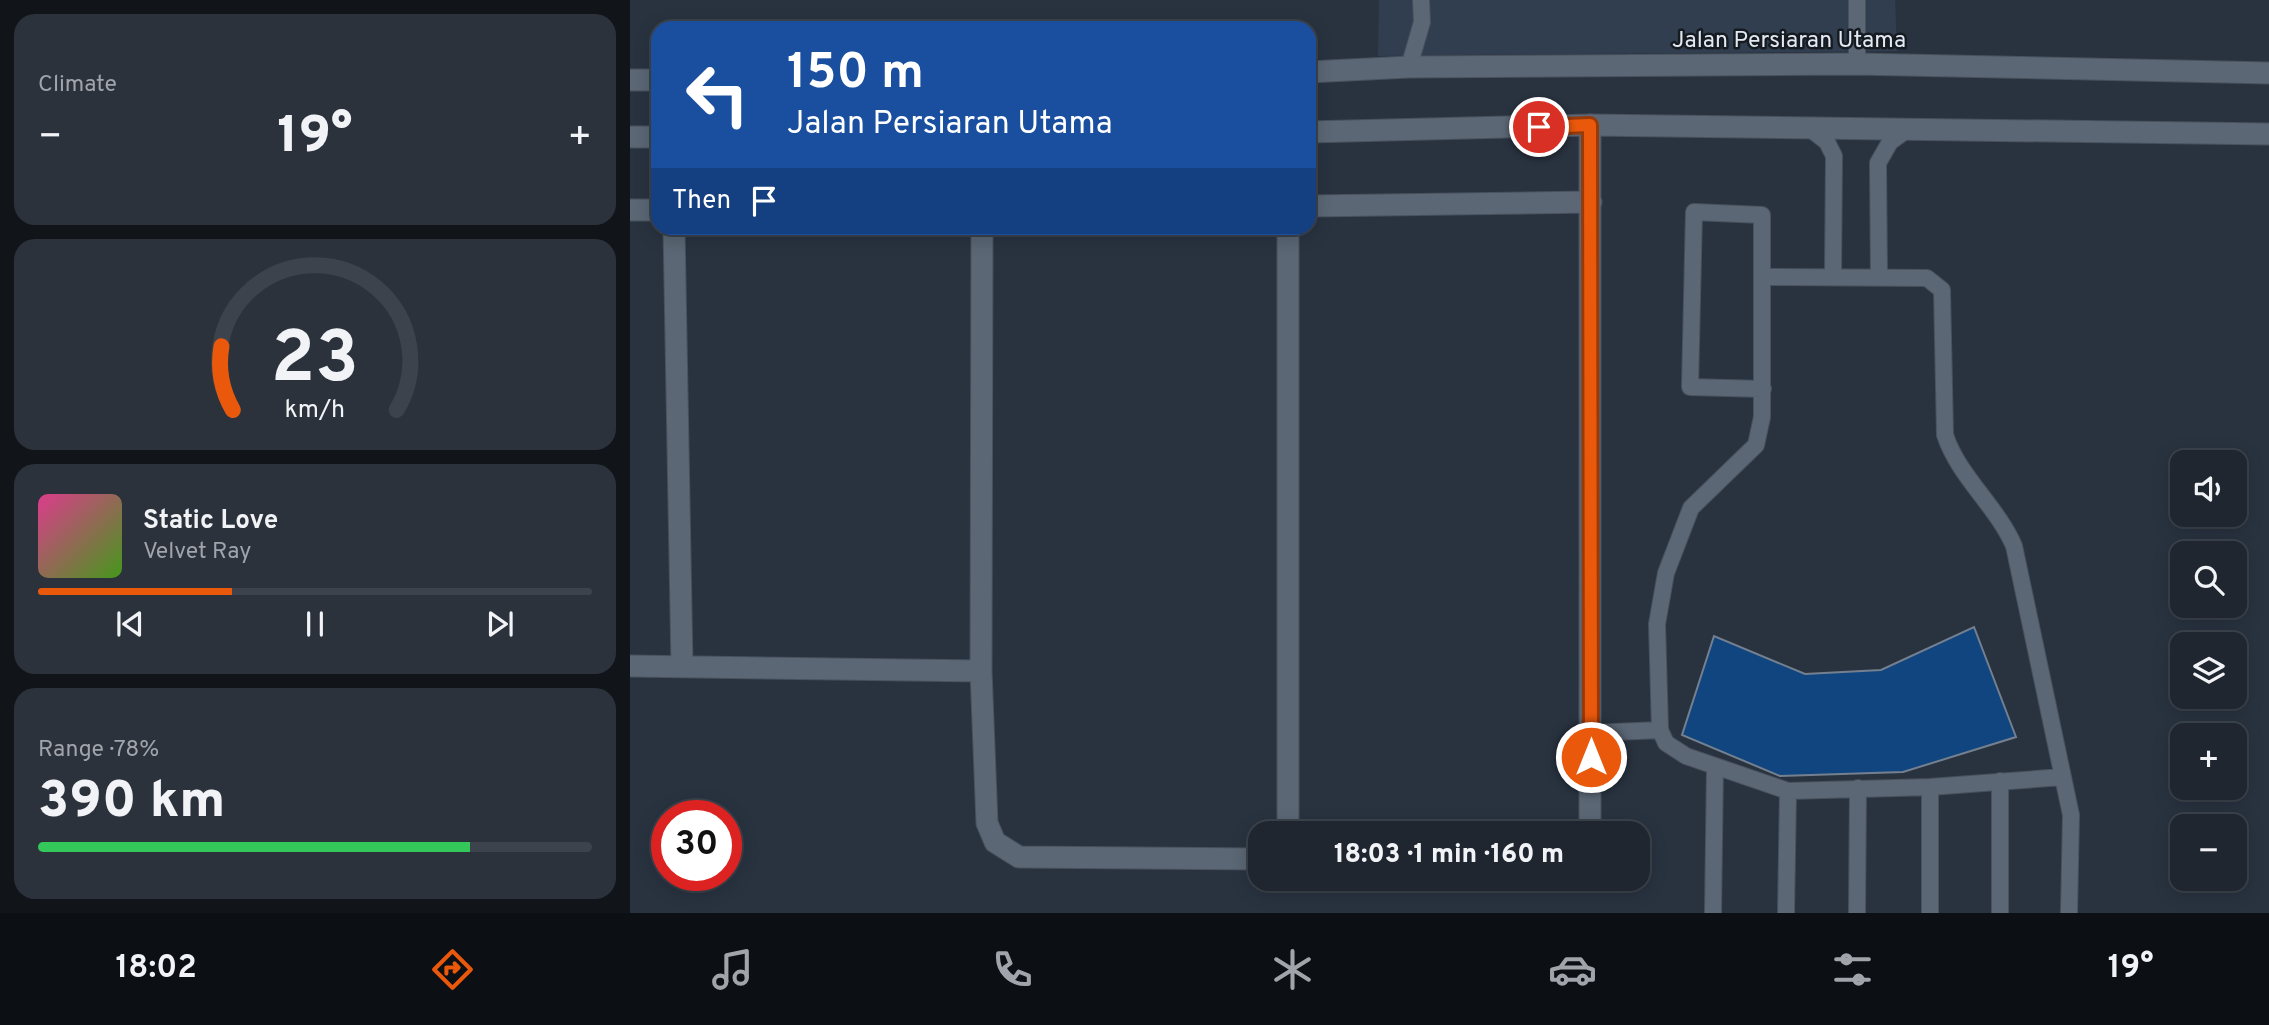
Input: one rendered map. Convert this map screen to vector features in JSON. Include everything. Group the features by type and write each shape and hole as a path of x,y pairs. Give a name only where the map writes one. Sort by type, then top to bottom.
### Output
{"street":[{"name":"Jalan Persiaran Utama","path":"1316,72 1409,67 1857,64 2269,73"},
{"path":"630,80 651,80"},
{"path":"1590,125 1590,821"},
{"path":"1316,132 1590,125 2269,134"},
{"path":"630,137 651,137"},
{"path":"1316,206 1591,202"},
{"path":"630,211 651,210"},
{"path":"674,235 681,666"},
{"path":"982,235 981,671 987,822 995,842 1019,858 1248,859"},
{"path":"1287,821 1288,235"},
{"path":"630,666 981,671"}],"lane":[{"path":"1409,67 1422,22 1421,0"},
{"path":"1857,0 1857,64"},
{"path":"1810,128 1827,142 1834,156 1833,276"},
{"path":"1879,276 1878,163 1890,142 1908,129"},
{"path":"1763,389 1690,387 1694,212 1762,215 1764,277 1763,389 1762,418 1756,445 1691,508 1666,573 1657,624 1660,730 1666,743 1686,756 1788,791 1930,786 2063,777"},
{"path":"1764,277 1927,278 1942,290 1945,435 1952,457 2003,522 2014,546 2071,815 2069,913"},
{"path":"1591,733 1660,730"},
{"path":"1713,913 1715,766"},
{"path":"2000,781 2000,913"},
{"path":"1930,786 1930,913"},
{"path":"1857,913 1858,788"},
{"path":"1786,913 1788,791"}],"shaded area":[{"path":"1379,0 1895,0 1897,51 1378,56"}],"building":[{"path":"1974,627 2016,737 1903,772 1780,776 1682,735 1714,636 1805,674 1881,670"}],"route":[{"path":"1539,127 1590,125 1591,757"}]}
